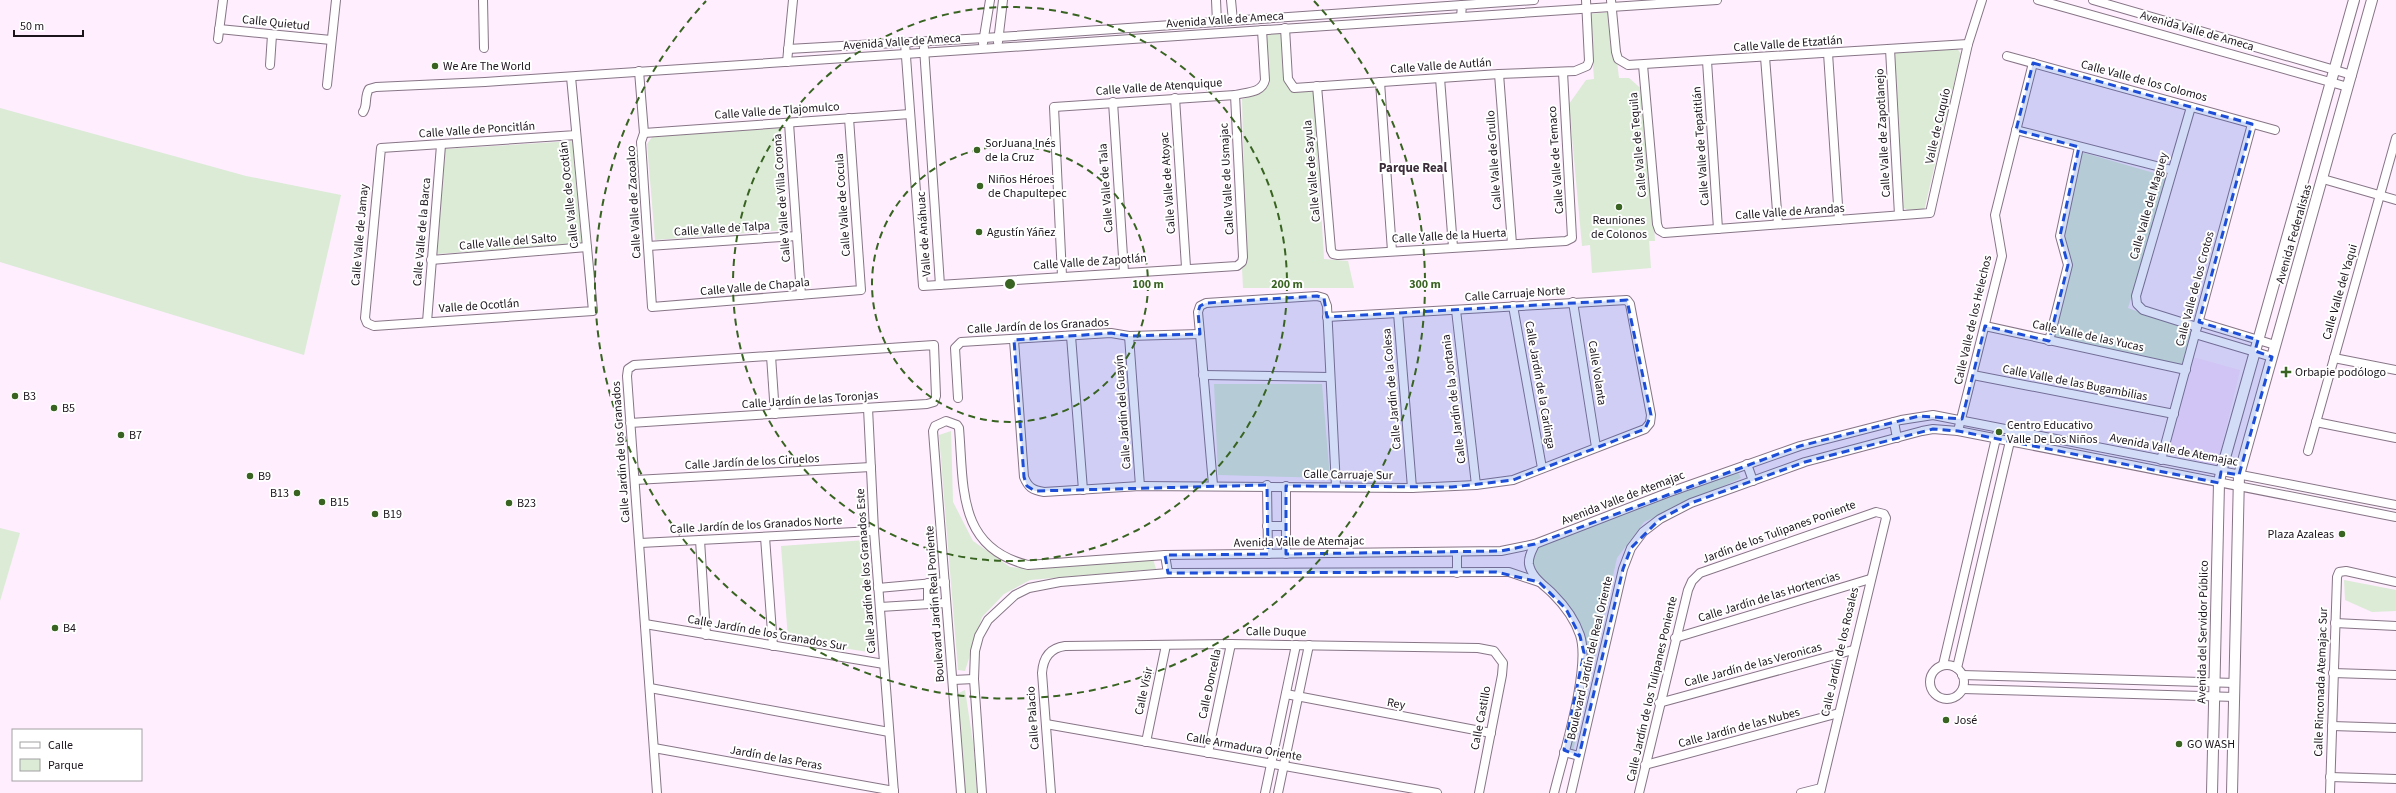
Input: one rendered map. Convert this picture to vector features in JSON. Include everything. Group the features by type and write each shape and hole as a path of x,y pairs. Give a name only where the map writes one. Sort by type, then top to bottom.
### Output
{"street":[{"path":"218,39 222,0"},
{"path":"327,85 336,0"},
{"path":"483,0 484,48"},
{"path":"787,62 793,0"},
{"path":"982,49 990,0"},
{"path":"997,48 1003,0"},
{"path":"1216,0 1217,22"},
{"path":"1231,0 1233,21"},
{"path":"788,49 984,38 1534,0"},
{"path":"1586,0 1586,9"},
{"name":"Avenida Valle de Ameca","path":"363,112 366,109 366,94 369,89 376,87 571,76 1586,9 1612,4 1716,0"},
{"name":"Valle de Cuquío","path":"1930,214 1968,44 1982,0"},
{"name":"Avenida Valle de Ameca","path":"2038,0 2348,87"},
{"name":"Avenida Valle de Ameca","path":"2093,0 2352,75"},
{"name":"Avenida Federalistas","path":"2221,472 2354,0"},
{"name":"Avenida Federalistas","path":"2239,475 2372,0"},
{"name":"Calle Valle de Etzatlán","path":"1612,4 1616,52 1618,59 1628,65 1968,44"},
{"path":"1461,17 1462,5"},
{"name":"Calle Valle de Autlán","path":"1285,28 1290,85 1294,88 1499,74 1563,72 1583,69 1589,61 1586,9"},
{"name":"Calle Quietud","path":"219,29 331,40"},
{"name":"Calle Valle de Atenquique","path":"1062,276 1054,107 1235,95 1259,90 1264,86 1265,80 1262,30"},
{"path":"270,66 272,34"},
{"name":"Valle de Anáhuac","path":"905,43 923,286 940,285 923,42"},
{"name":"Calle Valle de Zapotlanejo","path":"1890,49 1899,215"},
{"path":"1828,53 1839,220"},
{"name":"Calle Valle de los Colomos","path":"2007,56 2275,130"},
{"path":"1765,57 1778,224"},
{"name":"Calle Valle de Tepatitlán","path":"1707,61 1718,229"},
{"name":"Calle Valle de los Helechos","path":"1958,431 2002,256 1995,216 2033,63"},
{"name":"Calle Valle de Tequila","path":"1643,65 1657,224"},
{"name":"Calle Valle de Zacoalco","path":"639,71 644,133 641,142 652,307"},
{"name":"Calle Valle de Temaco","path":"1563,72 1573,230 1572,238 1566,241"},
{"name":"Calle Valle de Grullo","path":"1499,74 1512,244"},
{"name":"Calle Valle de Ocotlán","path":"571,76 593,311"},
{"path":"1440,78 1453,247"},
{"path":"1380,82 1392,252"},
{"name":"Calle Valle de Sayula","path":"1317,86 1333,254"},
{"name":"Calle Valle de Usmajac","path":"1235,95 1242,262"},
{"name":"Calle Valle de Atoyac","path":"1175,98 1186,267"},
{"name":"Calle Valle de Tala","path":"1112,102 1124,272"},
{"name":"Calle Valle del Maguey","path":"2191,106 2136,296 2137,304 2143,310 2197,328"},
{"name":"Calle Valle de Tlajomulco","path":"644,133 910,114"},
{"name":"Calle Valle de Cocula","path":"849,118 861,290"},
{"name":"Calle Valle de Villa Corona","path":"789,123 801,295"},
{"name":"Calle Valle de los Crotos","path":"2161,460 2252,124"},
{"path":"2016,130 2172,170"},
{"name":"Calle Valle de Poncitlán","path":"381,148 576,135"},
{"name":"Calle Valle del Yaqui","path":"2308,451 2396,138"},
{"name":"Calle Valle de la Barca","path":"427,322 441,144"},
{"path":"2049,341 2068,265 2060,236 2079,146"},
{"name":"Calle Valle de Jamay","path":"367,324 365,318 381,148"},
{"path":"2323,179 2396,200"},
{"name":"Calle Valle de Arandas","path":"1657,224 1659,230 1664,233 1899,215 1930,214"},
{"name":"Calle Valle de Talpa","path":"648,246 797,236"},
{"name":"Calle Valle de la Huerta","path":"1333,254 1392,252 1566,241"},
{"name":"Calle Valle del Salto","path":"431,260 586,247"},
{"name":"Calle Valle de Zapotlán","path":"940,285 1186,267 1237,266 1242,262"},
{"name":"Calle Valle de Chapala","path":"652,307 861,290"},
{"path":"1213,485 1198,312 1200,306 1206,303 1317,296 1324,298 1327,317 1336,487"},
{"name":"Calle Carruaje Norte","path":"1327,317 1622,299 1627,300 1630,304 1651,415"},
{"name":"Calle Volanta","path":"1573,302 1596,447"},
{"name":"Calle Jardín de la Carlinga","path":"1513,306 1542,468"},
{"name":"Calle Jardín de la Jortania","path":"1456,310 1476,485"},
{"name":"Valle de Ocotlán","path":"367,324 374,326 593,311"},
{"name":"Calle Jardín de la Colesa","path":"1398,313 1412,488"},
{"name":"Calle Valle de las Yucas","path":"1985,326 2186,370"},
{"path":"2197,328 2276,345"},
{"path":"2197,328 2255,352 2272,357"},
{"name":"Calle Jardín de los Granados","path":"958,398 955,348 962,342 1111,333 1129,336 1200,334"},
{"path":"1071,336 1083,490"},
{"name":"Calle Jardín del Guayín","path":"1129,336 1140,486"},
{"name":"Calle Carruaje Sur","path":"1014,340 1024,477 1027,486 1035,491 1044,492 1140,486 1213,485 1412,488 1476,485 1513,480 1645,429 1650,423 1651,415"},
{"name":"Calle Jardín de los Granados","path":"657,793 640,543 630,423 627,376 628,369 634,365 934,345"},
{"name":"Calle Jardín de las Toronjas","path":"630,423 927,404 934,402 936,390 934,345"},
{"path":"771,356 775,414"},
{"path":"2334,358 2396,370"},
{"path":"1203,375 1330,377"},
{"name":"Calle Valle de las Bugambilias","path":"1973,375 2174,414"},
{"name":"Calle Jardín de los Granados Este","path":"868,408 874,531 894,792"},
{"name":"Avenida Valle de Atemajac","path":"946,421 957,425 959,428 965,506 970,521 978,534 998,552 1013,561 1028,565 1165,555 1501,551 1536,544 1747,464 1800,446 1894,422 1932,415 1962,419 1999,428 2221,472 2396,505"},
{"name":"Boulevard Jardín Real Poniente","path":"946,421 935,426 933,432 960,793"},
{"path":"1894,422 1898,438"},
{"path":"2316,422 2396,438"},
{"path":"1943,665 1999,428"},
{"name":"Avenida Valle de Atemajac","path":"1643,532 1660,519 1691,504 1804,462 1933,429 1958,431 2396,517"},
{"path":"1957,668 2012,430"},
{"path":"1747,464 1752,481"},
{"name":"Calle Jardín de los Ciruelos","path":"635,480 871,467"},
{"name":"Avenida del Servidor Público","path":"2212,793 2219,483 2221,472"},
{"path":"2232,793 2235,697 2237,486 2239,475"},
{"path":"1267,485 1268,554"},
{"path":"1286,486 1286,554"},
{"name":"Jardín de los Tulipanes Poniente","path":"1688,590 1692,581 1700,573 1868,513 1884,514 1886,518"},
{"name":"Calle Jardín de los Rosales","path":"1821,790 1870,578 1886,518"},
{"path":"1267,526 1286,526"},
{"name":"Calle Jardín de los Granados Norte","path":"640,543 874,531"},
{"name":"Boulevard Jardín del Real Oriente","path":"1571,793 1623,569 1631,548 1643,532"},
{"path":"765,537 773,646"},
{"path":"700,540 706,635"},
{"name":"Boulevard Jardín del Real Oriente","path":"1536,544 1529,555 1529,566 1539,582 1566,609 1580,636 1584,653 1582,677 1554,793"},
{"path":"1456,573 1457,552"},
{"path":"1165,555 1168,573"},
{"name":"Calle Rinconada Atemajac Sur","path":"2330,793 2335,623 2339,572 2346,571 2396,582"},
{"path":"982,793 974,679 975,650 979,636 988,620 999,607 1015,595 1044,584 1168,573 1509,572 1539,582"},
{"name":"Calle Jardín de las Hortencias","path":"1675,638 1870,578"},
{"path":"878,588 945,582"},
{"path":"928,583 928,604"},
{"name":"Calle Jardín de los Tulipanes Poniente","path":"1639,793 1659,703 1688,590"},
{"path":"880,607 946,603"},
{"path":"2335,623 2396,626"},
{"name":"Calle Jardín de los Granados Sur","path":"645,624 884,664"},
{"name":"Calle Duque","path":"1057,647 1231,644 1478,648 1494,650"},
{"name":"Calle Doncella","path":"1208,753 1231,644"},
{"name":"Calle Visir","path":"1146,742 1166,645"},
{"path":"1265,793 1296,645"},
{"path":"1278,793 1309,645"},
{"name":"Calle Palacio","path":"1050,793 1042,664 1046,656 1057,647"},
{"name":"Calle Castillo","path":"1479,793 1503,663 1494,650"},
{"name":"Calle Jardín de las Veronicas","path":"1659,703 1853,650"},
{"path":"1943,665 1957,668 1962,675 1963,689 1958,695 1944,699 1931,690 1931,675 1936,669 1943,665"},
{"path":"2333,673 2396,675"},
{"path":"1962,675 2235,683"},
{"path":"952,680 974,679"},
{"path":"650,688 889,732"},
{"path":"1963,689 2235,697"},
{"name":"Rey","path":"1286,694 1298,698 1491,733"},
{"name":"Calle Jardín de las Nubes","path":"1645,765 1838,713"},
{"name":"Calle Armadura Oriente","path":"1046,724 1437,793"},
{"path":"2332,726 2396,728"},
{"name":"Jardín de las Peras","path":"654,748 894,792"},
{"path":"1564,752 1579,756"},
{"path":"2330,777 2396,779"},
{"path":"1802,793 1821,790"}],"highlighted area":[{"path":"2033,63 2252,124 2199,322 2258,340 2255,351 2272,357 2239,475 2221,472 2219,483 1958,431 1933,429 1805,462 1691,503 1660,519 1631,548 1623,569 1579,756 1564,750 1584,653 1580,636 1566,609 1539,582 1496,572 1168,573 1165,555 1268,554 1267,485 1035,491 1027,486 1024,477 1014,340 1111,333 1129,336 1200,334 1198,312 1200,306 1206,303 1317,296 1324,298 1327,317 1627,300 1651,415 1645,429 1513,480 1452,487 1286,486 1286,554 1501,551 1535,544 1800,446 1919,416 1962,419 1985,326 2049,341 2068,265 2060,236 2079,147 2016,130"}],"shaded area":[{"path":"2193,357 2240,370 2217,466 2168,454"}],"green space":[{"path":"1611,12 1619,78 1629,78 1646,93 1655,241 1649,241 1651,268 1592,273 1590,245 1582,246 1569,104 1586,80 1594,79 1589,14"},
{"path":"1283,32 1289,86 1314,91 1324,259 1348,261 1354,288 1243,288 1242,268 1246,263 1242,99 1260,94 1267,87 1265,34"},
{"path":"1956,47 1961,54 1924,211 1909,211 1902,207 1893,51"},
{"path":"0,108 246,176 341,195 304,355 0,262"},
{"path":"781,128 786,230 655,240 647,144 652,137"},
{"path":"573,141 582,244 437,254 445,149"},
{"path":"2081,152 2168,177 2128,308 2194,332 2184,367 2053,339 2071,265 2062,236"},
{"path":"1214,384 1322,384 1330,478 1218,475"},
{"path":"951,431 953,502 973,541 1010,567 1035,569 1153,559 1156,569 1030,580 1004,594 982,617 965,671 958,670 939,435"},
{"path":"1737,471 1741,478 1644,522 1617,558 1573,751 1565,749 1583,677 1581,635 1534,573 1530,555 1536,545"},
{"path":"0,528 20,533 0,601"},
{"path":"866,540 874,653 788,639 781,546"},
{"path":"2344,580 2396,590 2396,611 2372,612 2345,600"},
{"path":"965,690 974,749 977,793 965,793 957,694"}],"place":[{"name":"We Are The World","path":"435,66"},
{"name":"SorJuana Inés de la Cruz","path":"977,150"},
{"name":"Niños Héroes de Chapultepec","path":"980,186"},
{"name":"Reuniones de Colonos","path":"1619,207"},
{"name":"Agustín Yáñez","path":"979,232"},
{"name":"Orbapie podólogo","path":"2286,372"},
{"name":"B3","path":"15,396"},
{"name":"B5","path":"54,408"},
{"name":"Centro Educativo Valle De Los Niños","path":"1999,432"},
{"name":"B7","path":"121,435"},
{"name":"B9","path":"250,476"},
{"name":"B13","path":"297,493"},
{"name":"B15","path":"322,502"},
{"name":"B23","path":"509,503"},
{"name":"B19","path":"375,514"},
{"name":"Plaza Azaleas","path":"2342,534"},
{"name":"B4","path":"55,628"},
{"name":"José","path":"1946,720"},
{"name":"GO WASH","path":"2179,744"}],"district":[{"name":"Parque Real","path":"1413,168"}]}
